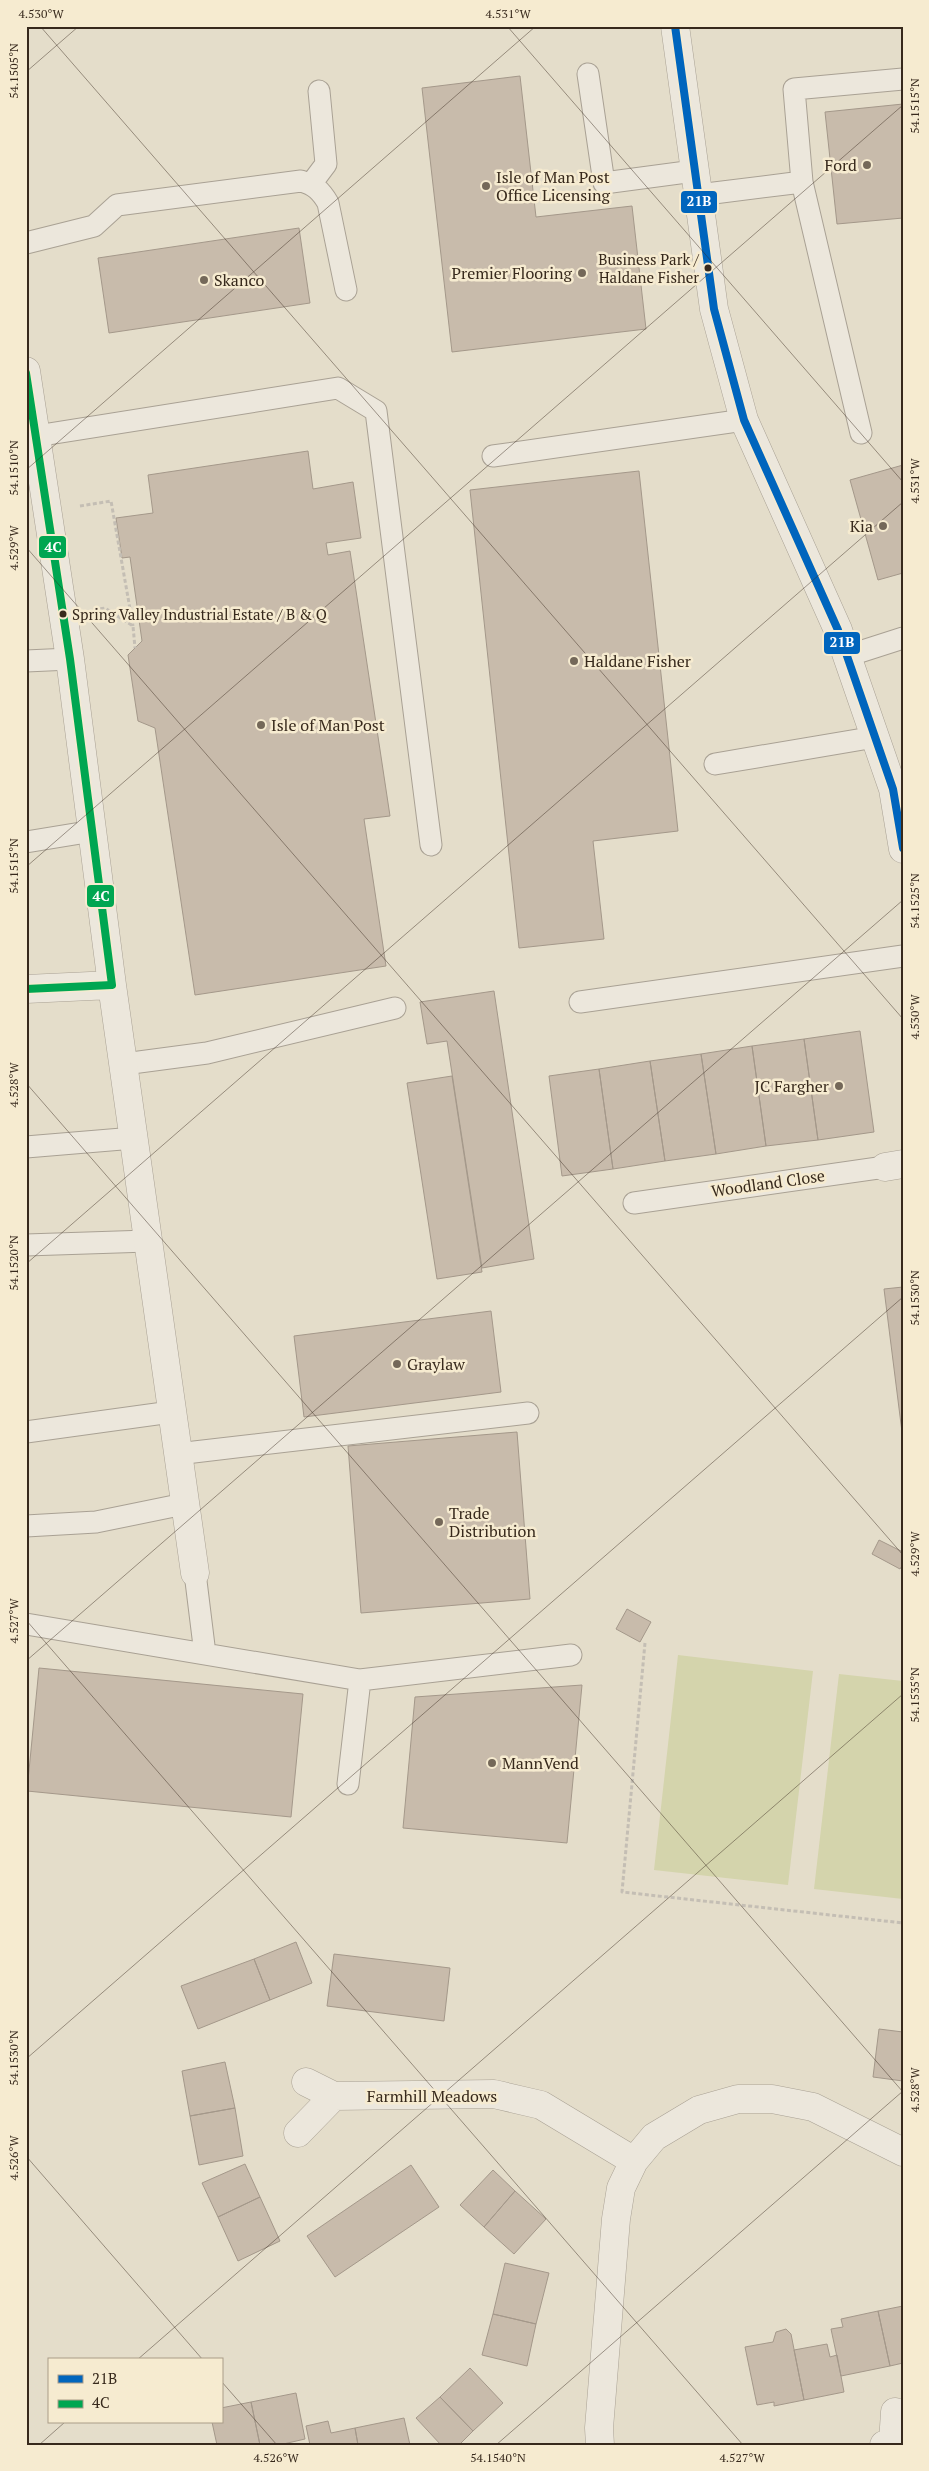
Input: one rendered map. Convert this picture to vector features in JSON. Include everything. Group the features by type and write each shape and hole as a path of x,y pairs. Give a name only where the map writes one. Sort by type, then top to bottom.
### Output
{"street":[{"path":"675,26 714,309 744,420 838,630 893,789 903,849"},
{"path":"26,371 70,660 112,985 195,1573"},
{"path":"26,989 112,985"},
{"name":"Farmhill Meadows","path":"306,2082 334,2096 494,2094 541,2105 634,2161"},
{"path":"298,2133 334,2096"},
{"path":"600,2445 599,2428 616,2219 621,2188 634,2161 654,2137 699,2110 738,2099 772,2099 813,2107 903,2152"},
{"path":"890,2444 895,2412"}],"lane":[{"path":"588,74 604,183 802,182"},
{"path":"861,433 802,182 794,89 903,79"},
{"path":"311,184 326,164 319,91"},
{"path":"26,243 94,226 117,204 301,181 311,184 322,192 328,203 346,290"},
{"path":"36,436 338,388 376,411 431,845"},
{"path":"493,456 744,420"},
{"path":"847,656 903,638"},
{"path":"26,661 70,660"},
{"path":"715,764 875,737"},
{"path":"26,842 92,831"},
{"path":"580,1002 903,956"},
{"path":"124,1064 207,1053 395,1008"},
{"path":"26,1147 134,1138"},
{"name":"Woodland Close","path":"634,1203 894,1165"},
{"path":"26,1246 148,1241"},
{"path":"26,1432 171,1412"},
{"path":"177,1454 528,1413"},
{"path":"26,1526 96,1522 184,1504"},
{"path":"195,1573 205,1654"},
{"path":"26,1624 360,1680 571,1655"},
{"path":"348,1784 360,1680"}],"path":[{"path":"47,512 111,501 133,626 135,648"},
{"path":"63,615 105,608 133,626"},
{"path":"645,1643 622,1892 903,1923"}],"green space":[{"path":"678,1655 813,1671 788,1885 654,1870"},
{"path":"839,1674 903,1681 903,1899 814,1889"}],"building":[{"path":"520,76 536,217 632,206 646,329 452,352 422,88"},
{"name":"Ford","path":"903,104 903,218 837,224 825,112"},
{"name":"Skanco","path":"299,228 310,303 109,333 98,258"},
{"name":"Isle of Man Post","path":"308,451 313,489 353,482 361,538 326,543 328,555 350,551 390,816 364,819 386,966 195,995 155,728 138,721 128,655 142,641 130,557 122,558 116,518 153,513 148,475"},
{"name":"Kia","path":"903,465 903,573 878,580 850,480"},
{"name":"Haldane Fisher","path":"639,471 678,831 593,841 604,939 519,948 470,490"},
{"path":"494,991 534,1259 482,1268 447,1041 427,1044 420,1002"},
{"name":"JC Fargher","path":"860,1031 874,1132 818,1140 804,1039"},
{"path":"804,1039 818,1140 766,1146 752,1046"},
{"path":"752,1046 766,1146 716,1154 701,1054"},
{"path":"701,1054 716,1154 665,1161 650,1061"},
{"path":"650,1061 665,1161 613,1169 599,1069"},
{"path":"599,1069 613,1169 562,1176 549,1076"},
{"path":"452,1076 482,1272 437,1279 407,1083"},
{"path":"903,1287 903,1440 884,1289"},
{"name":"Graylaw","path":"491,1311 501,1392 304,1417 294,1336"},
{"name":"Trade Distribution","path":"517,1432 530,1599 361,1613 348,1446"},
{"path":"879,1540 903,1552 903,1564 900,1569 872,1554"},
{"path":"627,1609 651,1622 640,1642 616,1629"},
{"path":"39,1668 303,1694 291,1817 27,1791"},
{"name":"MannVend","path":"582,1685 567,1843 403,1828 415,1697"},
{"path":"296,1942 312,1983 270,2000 254,1959"},
{"path":"334,1954 450,1968 444,2021 327,2006"},
{"path":"254,1959 270,2000 198,2029 181,1986"},
{"path":"879,2029 903,2032 903,2081 873,2077"},
{"path":"225,2062 235,2108 190,2116 182,2071"},
{"path":"235,2108 243,2156 199,2165 190,2116"},
{"path":"245,2164 260,2197 218,2217 202,2183"},
{"path":"411,2165 439,2207 335,2277 307,2236"},
{"path":"493,2170 515,2191 484,2227 460,2205"},
{"path":"515,2191 546,2219 514,2254 484,2227"},
{"path":"260,2197 280,2241 238,2261 218,2217"},
{"path":"505,2263 549,2273 536,2324 493,2314"},
{"path":"903,2306 903,2363 890,2366 878,2311"},
{"path":"878,2311 890,2366 841,2376 831,2329 843,2327 841,2319"},
{"path":"493,2314 536,2324 527,2366 482,2355"},
{"path":"786,2329 791,2334 804,2400 774,2406 774,2402 757,2405 745,2347 773,2342 776,2332"},
{"path":"827,2344 830,2357 837,2355 844,2392 804,2400 794,2350"},
{"path":"470,2368 503,2403 473,2431 440,2397"},
{"path":"296,2393 305,2439 279,2445 260,2445 251,2402"},
{"path":"440,2397 473,2431 459,2445 441,2445 416,2418"},
{"path":"251,2402 260,2445 217,2445 212,2424 222,2424 222,2408"},
{"path":"404,2418 410,2445 358,2445 355,2428"},
{"path":"328,2421 331,2433 355,2428 358,2445 310,2445 306,2426"}],"transit line":[{"name":"21B","path":"675,26 714,309 744,420 838,630 893,789 903,848"},
{"name":"4C","path":"26,373 70,659 112,985 26,989"}],"place":[{"name":"Ford","path":"867,165"},
{"name":"Isle of Man Post Office Licensing","path":"486,186"},
{"name":"Business Park / Haldane Fisher","path":"708,268"},
{"name":"Premier Flooring","path":"582,273"},
{"name":"Skanco","path":"204,280"},
{"name":"Kia","path":"883,526"},
{"name":"Spring Valley Industrial Estate / B & Q","path":"63,614"},
{"name":"Haldane Fisher","path":"574,661"},
{"name":"Isle of Man Post","path":"261,725"},
{"name":"JC Fargher","path":"839,1086"},
{"name":"Graylaw","path":"397,1364"},
{"name":"Trade Distribution","path":"439,1522"},
{"name":"MannVend","path":"492,1763"}]}
